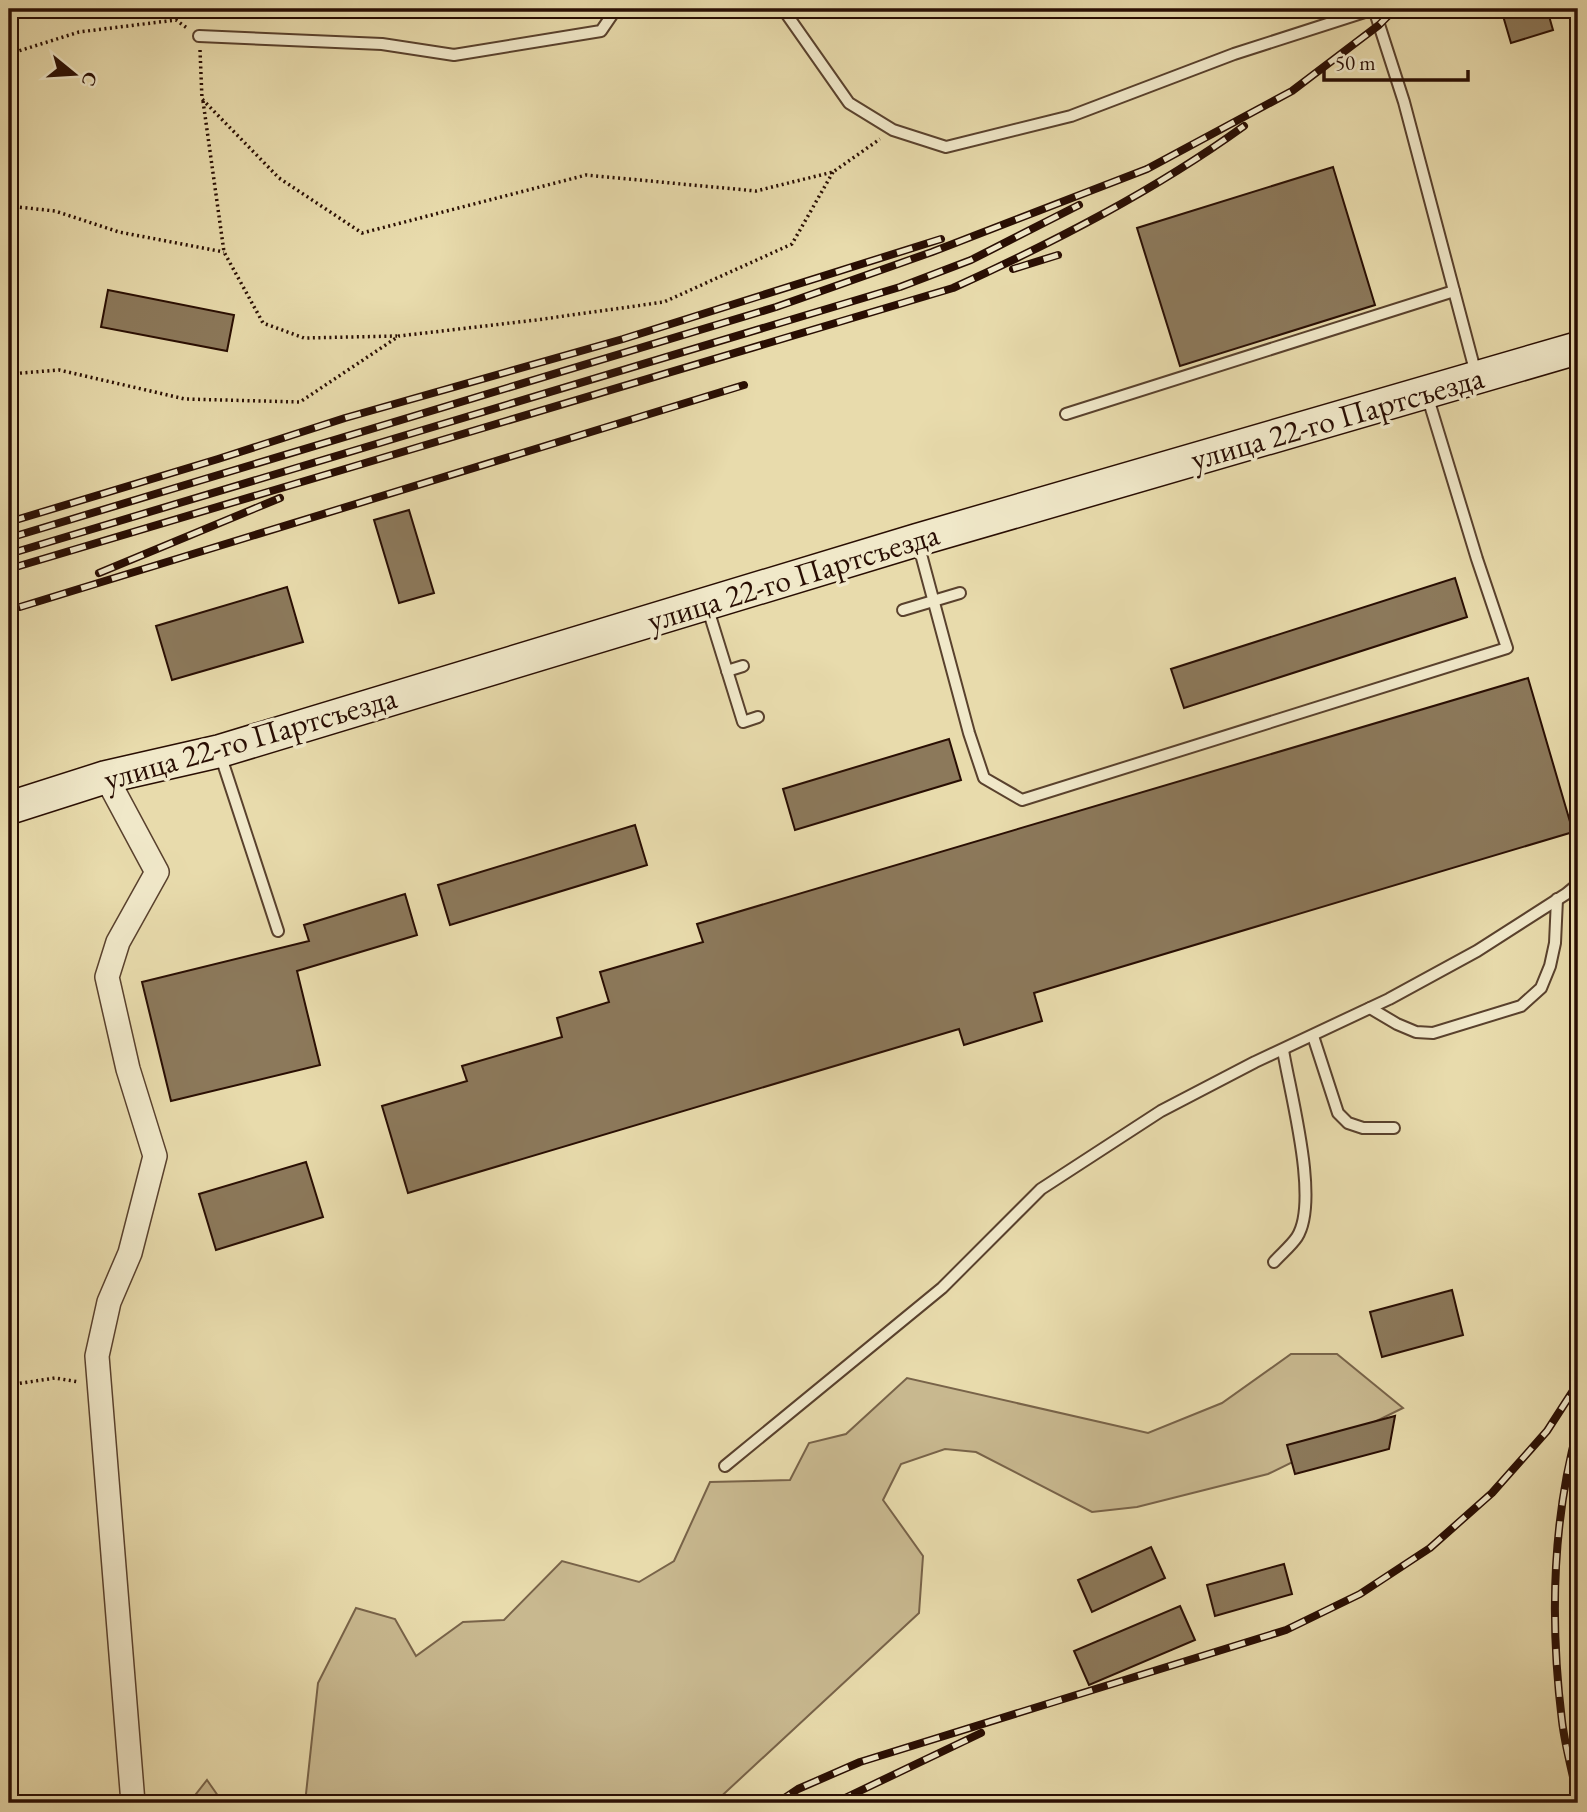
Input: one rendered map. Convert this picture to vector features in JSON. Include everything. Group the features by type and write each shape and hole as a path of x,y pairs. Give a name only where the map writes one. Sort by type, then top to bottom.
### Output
{"street":[{"name":"улица 22-го Партсъезда","path":"9,808 106,777 219,751 917,540 1578,348"},
{"path":"106,777 157,872 118,942 107,977 128,1069 155,1156 130,1253 109,1302 97,1356 133,1803"}],"lane":[{"path":"199,36 382,44 454,55 601,31 615,9"},
{"path":"783,9 849,103 893,130 946,147 1071,116 1234,54 1374,9 1404,102 1477,377"},
{"path":"1066,414 1454,291"},
{"path":"917,540 969,733 984,778 1022,800 1507,648 1476,559 1426,392"},
{"path":"903,610 960,593"},
{"path":"707,603 743,722 758,717"},
{"path":"727,671 743,666"},
{"path":"219,751 278,931"},
{"path":"725,1466 942,1288 1041,1189 1161,1111 1370,1008 1477,951 1558,900 1578,884"},
{"path":"1370,1008 1416,1032 1433,1033 1521,1006 1541,988 1550,966 1555,943 1558,900"},
{"path":"1313,1036 1338,1113 1348,1123 1363,1128 1394,1128"},
{"path":"1274,1262 1297,1237 1306,1214 1307,1188 1283,1050"}],"path":[{"path":"9,54 79,32 176,20 199,36 202,99 223,252 263,323 304,338 399,336 664,302 792,244 833,172"},
{"path":"202,99 279,178 362,233 586,175 756,191 833,172 893,130"},
{"path":"9,206 55,211 119,232 223,252"},
{"path":"9,374 59,370 185,399 300,402 399,336"},
{"path":"9,1385 55,1378 98,1384"}],"shaded area":[{"path":"1291,1354 1337,1354 1403,1408 1268,1474 1137,1507 1092,1512 976,1452 945,1449 901,1464 883,1500 923,1556 919,1613 714,1803 305,1803 318,1683 356,1608 395,1619 416,1656 463,1622 504,1620 562,1561 639,1582 674,1561 710,1482 790,1480 809,1443 846,1434 907,1378 1148,1433 1222,1403"},
{"path":"207,1780 223,1803 189,1803"}],"building":[{"path":"1501,9 1547,9 1553,30 1511,43"},
{"path":"1333,167 1375,305 1180,366 1137,228"},
{"path":"108,290 234,315 227,351 101,327"},
{"path":"409,510 434,593 399,603 374,520"},
{"path":"1455,578 1467,617 1184,708 1171,669"},
{"path":"287,587 303,642 172,680 156,626"},
{"path":"1528,678 1573,832 1034,993 1042,1021 964,1045 959,1029 408,1193 382,1106 467,1081 462,1066 562,1037 557,1018 609,1002 600,972 703,942 697,924"},
{"path":"949,739 961,780 795,830 783,789"},
{"path":"635,825 647,865 450,925 438,885"},
{"path":"405,894 417,935 297,971 320,1065 171,1101 142,982 309,941 304,925"},
{"path":"306,1162 323,1217 216,1250 199,1194"},
{"path":"1452,1290 1463,1335 1382,1357 1370,1312"},
{"path":"1395,1416 1389,1449 1295,1474 1287,1445"},
{"path":"1151,1547 1165,1578 1092,1612 1078,1580"},
{"path":"1284,1564 1292,1594 1215,1616 1207,1585"},
{"path":"1180,1606 1195,1640 1089,1685 1074,1651"}],"railway":[{"path":"9,538 776,307 932,252 1147,169 1292,91 1379,25 1395,9"},
{"path":"9,569 953,288 1139,194 1244,126"},
{"path":"9,554 900,287 971,260 1079,205"},
{"path":"9,522 345,418 623,339 941,239"},
{"path":"1013,269 1058,255"},
{"path":"20,607 744,385"},
{"path":"99,573 280,498"},
{"path":"777,1803 798,1789 860,1762 1286,1630 1360,1594 1430,1548 1492,1493 1547,1431 1578,1383"},
{"path":"1578,1427 1569,1463 1558,1536 1555,1610 1562,1721 1578,1800"},
{"path":"838,1803 981,1733"}]}
